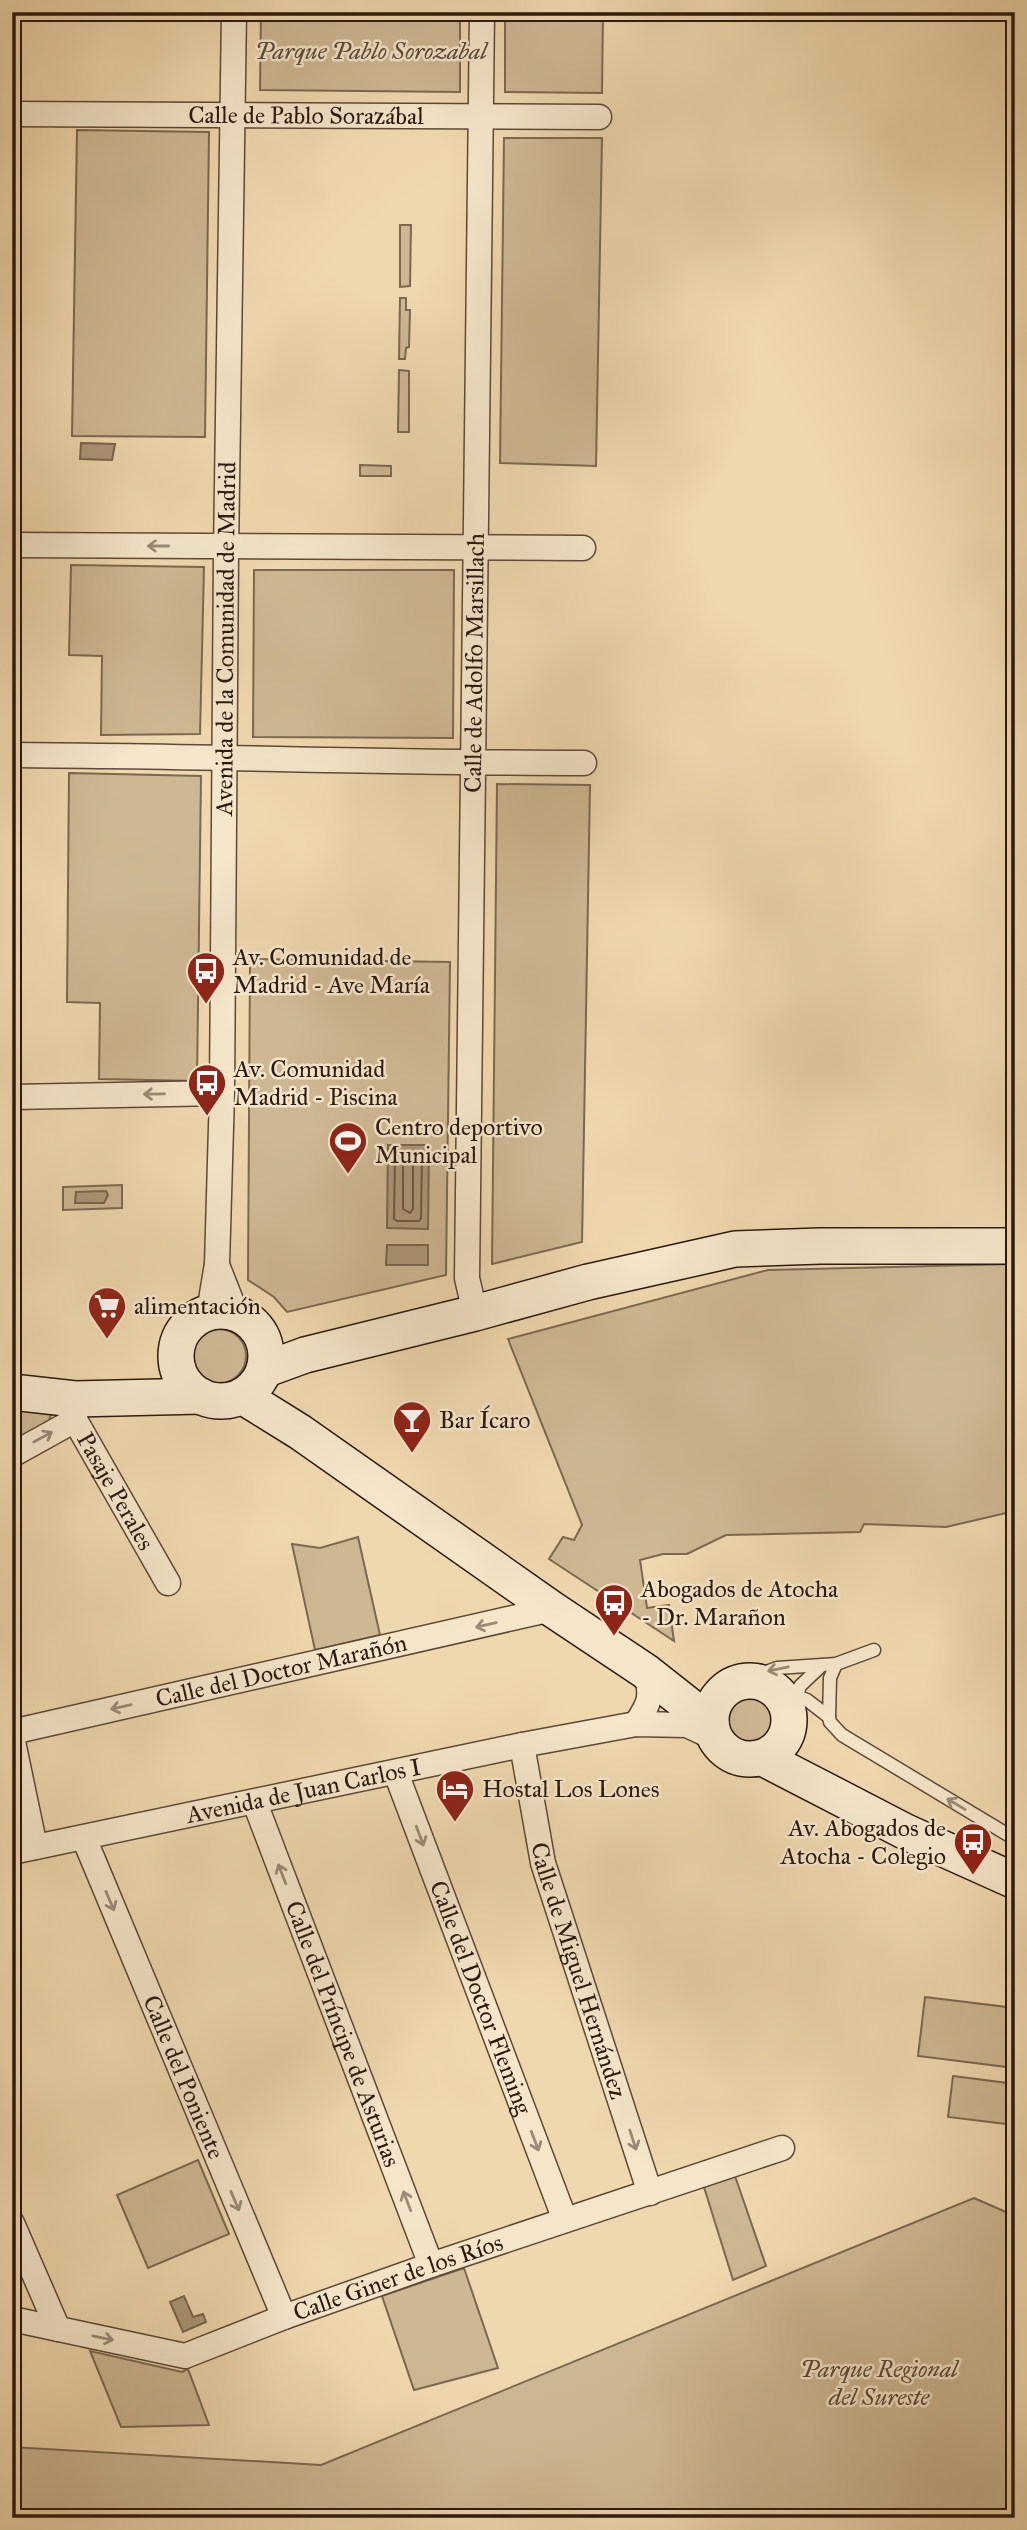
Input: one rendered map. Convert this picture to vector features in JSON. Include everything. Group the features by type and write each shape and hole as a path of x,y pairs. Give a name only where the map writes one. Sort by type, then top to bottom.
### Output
{"main road":[{"path":"110,1399 201,1396 221,1401 257,1372 305,1355 588,1282 736,1249 1015,1246"},
{"path":"201,1396 182,1380 176,1356 178,1342 185,1329 195,1318 222,1312 248,1320 258,1330 257,1372 300,1432 645,1671 713,1730 727,1752 735,1757 754,1760 782,1719"},
{"path":"12,1392 75,1410 110,1399 154,1377 176,1356"},
{"path":"645,1671 688,1685 734,1685 751,1681 782,1719 828,1790 906,1832 1015,1881"},
{"path":"713,1730 715,1703 734,1685"}],"street":[{"name":"Avenida de la Comunidad de Madrid","path":"222,1312 217,1264 222,1093 234,12"},
{"name":"Calle de Adolfo Marsillach","path":"475,1313 467,1278 482,12"},
{"name":"Calle de Pablo Sorazábal","path":"12,114 599,117"},
{"path":"12,545 583,548"},
{"path":"12,755 584,763"},
{"path":"12,1097 222,1093"},
{"path":"12,1455 75,1410"},
{"name":"Pasaje Perales","path":"75,1410 167,1583"},
{"name":"Calle del Doctor Marañón","path":"12,1734 552,1609"},
{"path":"636,1724 650,1697 645,1671"},
{"name":"Avenida de Juan Carlos I","path":"23,1849 255,1803 522,1745 636,1724 713,1730"},
{"path":"12,1734 23,1849"},
{"name":"Calle de Miguel Hernández","path":"522,1745 542,1863 650,2193"},
{"name":"Calle del Doctor Fleming","path":"396,1773 565,2220"},
{"name":"Calle del Príncipe de Asturias","path":"255,1803 431,2265"},
{"name":"Calle del Poniente","path":"84,1838 284,2317"},
{"name":"Calle Giner de los Ríos","path":"12,2319 186,2356 284,2317 431,2265 782,2148"},
{"path":"12,2224 58,2329"}],"lane":[{"path":"734,1685 776,1668 820,1667 874,1650"},
{"path":"829,1717 830,1678 835,1664"},
{"path":"782,1719 803,1681 820,1667"},
{"path":"782,1719 807,1700 829,1717 842,1735 1015,1839"}],"green space":[{"name":"Parque Pablo Sorozabal","path":"261,12 460,12 460,92 260,90"},
{"path":"505,12 603,12 602,93 505,92"},
{"path":"77,130 209,132 205,437 72,436"},
{"path":"504,138 602,138 596,466 500,463"},
{"path":"400,225 411,225 410,286 400,287"},
{"path":"400,298 406,298 406,310 410,310 409,347 406,348 405,359 399,359"},
{"path":"399,370 409,371 409,432 398,432"},
{"path":"360,465 391,466 391,476 360,476"},
{"path":"71,565 204,567 200,734 101,735 102,656 69,655"},
{"path":"254,570 454,570 453,738 253,737"},
{"path":"69,773 201,776 197,1081 99,1079 100,1003 67,1002"},
{"path":"497,784 590,785 582,1242 492,1264"},
{"path":"250,959 450,962 446,1275 287,1312 274,1297 248,1280"},
{"path":"122,1185 122,1208 63,1210 63,1187"},
{"path":"1015,1264 1015,1511 946,1527 864,1524 860,1532 726,1535 687,1554 663,1554 640,1560 647,1608 669,1605 674,1641 549,1559 563,1537 574,1540 582,1525 508,1339 768,1270"},
{"path":"219,1329 238,1337 246,1356 238,1375 219,1383 200,1375 192,1356 200,1337"},
{"path":"12,1405 52,1410 49,1421 12,1446"},
{"path":"358,1537 380,1635 315,1650 292,1544 320,1548"},
{"path":"745,1690 757,1690 772,1698 780,1713 780,1725 772,1740 757,1748 745,1748 730,1740 722,1725 722,1713 730,1698"},
{"path":"925,1997 1015,2008 1015,2068 918,2056"},
{"path":"953,2076 1015,2084 1015,2125 948,2117"},
{"path":"198,2160 229,2234 148,2268 117,2195"},
{"path":"735,2176 766,2266 733,2280 704,2187"},
{"name":"Parque Regional del Sureste","path":"974,2198 1015,2216 1015,2518 12,2518 12,2447 321,2465"},
{"path":"464,2268 498,2368 414,2390 382,2296"},
{"path":"90,2351 182,2372 188,2369 209,2425 121,2427"}],"water":[{"path":"81,443 115,444 112,460 80,459"},
{"path":"388,1145 429,1145 428,1229 387,1228"},
{"path":"106,1191 108,1195 104,1203 75,1203 76,1192"},
{"path":"387,1245 428,1245 428,1265 386,1265"},
{"path":"184,2296 193,2317 203,2314 206,2322 183,2332 170,2302"}],"place":[{"name":"Av. Comunidad de Madrid - Ave María","path":"206,1005"},
{"name":"Av. Comunidad Madrid - Piscina","path":"207,1117"},
{"name":"Centro deportivo Municipal","path":"348,1175"},
{"name":"alimentación","path":"107,1340"},
{"name":"Bar Ícaro","path":"412,1454"},
{"name":"Abogados de Atocha - Dr. Marañon","path":"614,1637"},
{"name":"Hostal Los Lones","path":"455,1823"},
{"name":"Av. Abogados de Atocha - Colegio","path":"973,1876"}]}
